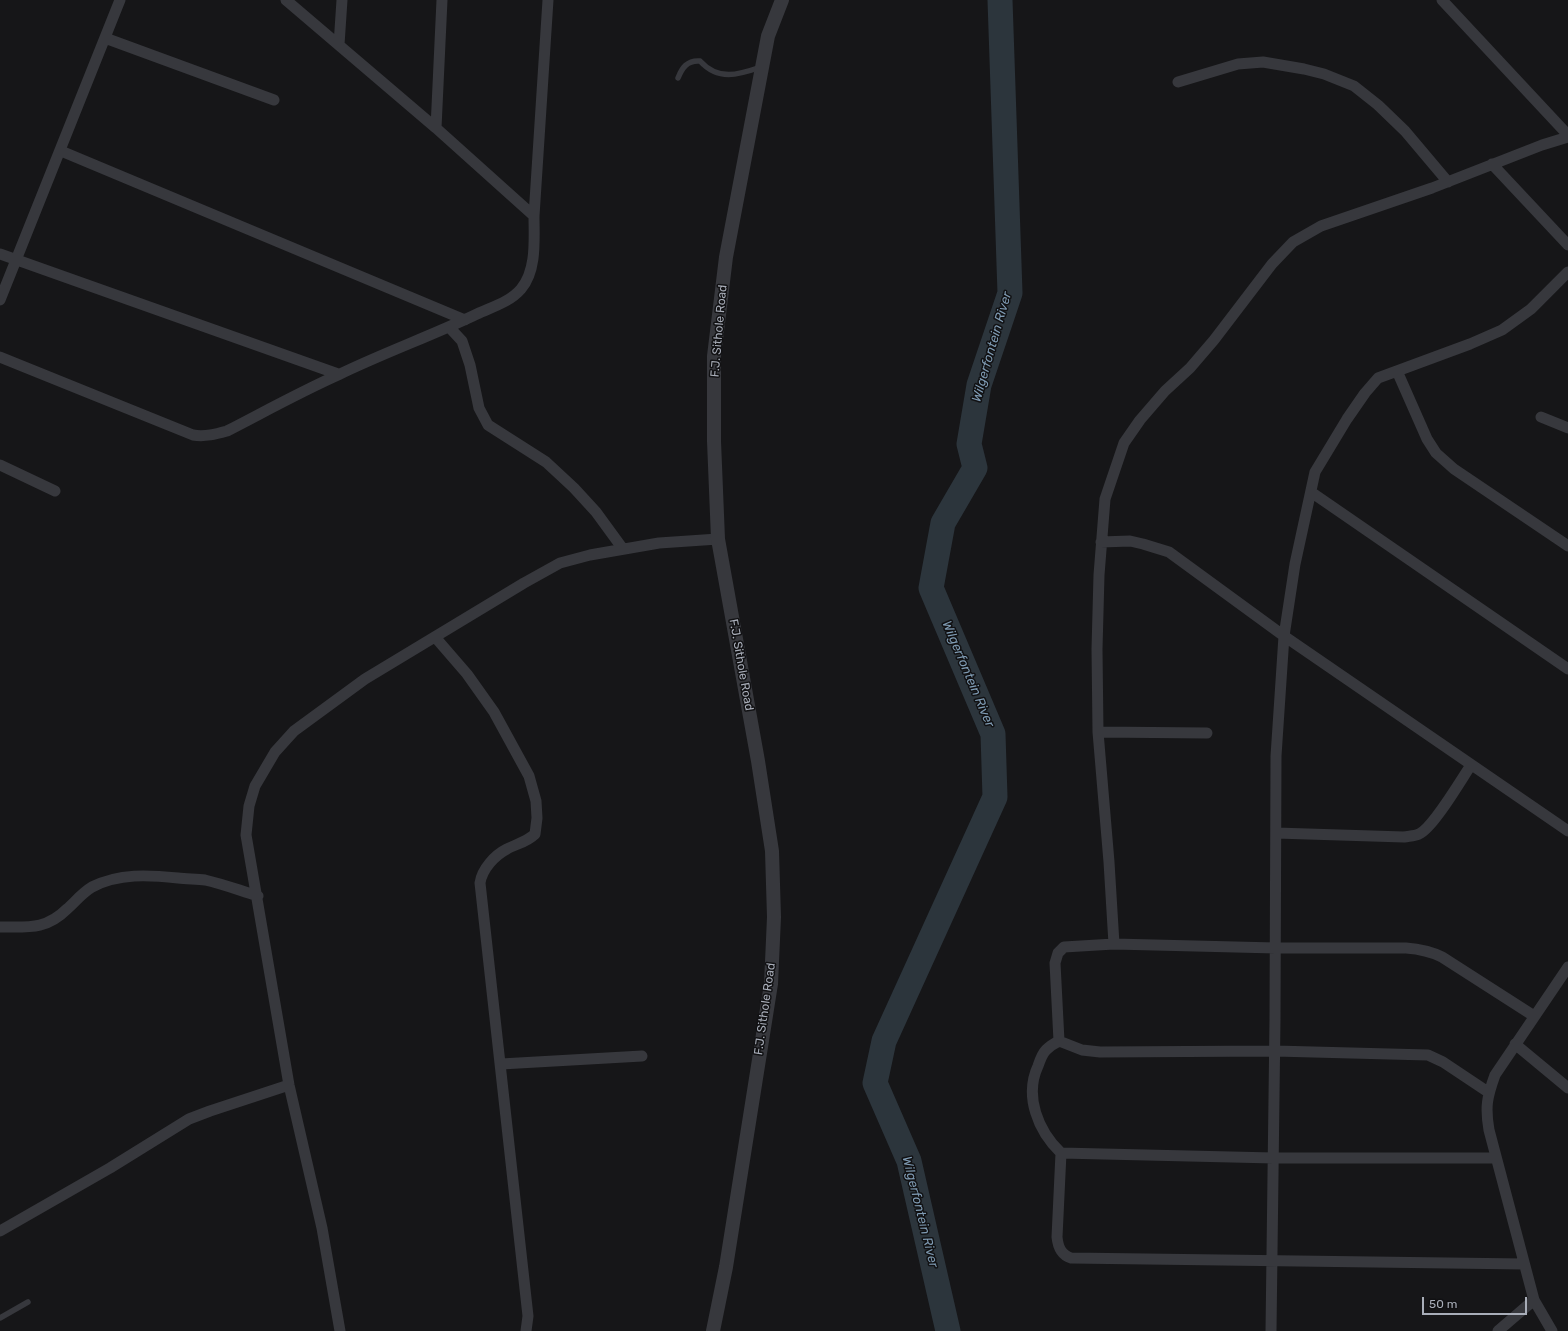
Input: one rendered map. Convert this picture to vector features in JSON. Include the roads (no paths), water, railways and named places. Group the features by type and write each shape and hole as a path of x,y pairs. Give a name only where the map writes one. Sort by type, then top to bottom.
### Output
{"street":[{"path":"0,300 61,151 120,0"},
{"path":"286,0 436,128 534,216"},
{"path":"339,44 342,0"},
{"path":"436,128 442,0"},
{"path":"0,357 193,435 209,436 227,431 338,374 449,327 512,298 527,280 534,253 534,216 548,0"},
{"name":"F.J. Sithole Road","path":"713,1331 727,1259 771,984 774,917 771,843 758,761 718,539 714,441 714,356 726,257 768,36 782,0"},
{"path":"1114,944 1098,732 1097,649 1101,542 1105,499 1124,442 1140,420 1165,391 1190,368 1214,340 1272,264 1294,242 1322,226 1448,182 1568,136 1442,0"},
{"path":"105,38 274,100"},
{"path":"1178,82 1238,64 1263,62 1324,74 1354,86 1378,105 1405,131 1448,182"},
{"path":"61,151 465,320"},
{"path":"1492,164 1568,245"},
{"path":"0,254 338,374"},
{"path":"1271,1331 1276,948 1276,756 1284,636 1296,564 1315,472 1328,448 1365,393 1378,378 1470,344 1502,330 1531,309 1568,272"},
{"path":"449,327 462,341 470,365 479,408 488,425 546,462 574,488 596,512 624,549"},
{"path":"1397,371 1427,439 1436,453 1461,473 1568,546"},
{"path":"1541,417 1568,428"},
{"path":"0,465 54,491"},
{"path":"1311,492 1568,670"},
{"path":"340,1331 322,1228 289,1085 258,896 246,835 249,806 256,786 276,752 294,731 365,679 524,583 560,563 590,555 659,543 718,539"},
{"path":"1101,542 1130,541 1169,552 1284,636 1568,831"},
{"path":"435,637 467,674 494,712 529,776 536,801 537,818 535,834 500,853 483,872 481,878 528,1316 526,1331"},
{"path":"1098,732 1207,733"},
{"path":"1276,833 1404,837 1419,834 1427,828 1434,819 1471,765"},
{"path":"0,927 34,927 49,924 59,918 82,894 103,882 118,878 147,875 205,880 258,896"},
{"path":"1059,1041 1055,974 1058,953 1064,947 1114,944 1276,948 1406,948 1430,952 1534,1016"},
{"path":"1552,1331 1534,1300 1496,1158 1486,1111 1488,1092 1495,1075 1568,967"},
{"path":"1059,1041 1082,1050 1100,1052 1275,1051 1428,1055 1443,1062 1488,1092"},
{"path":"1059,1041 1050,1046 1042,1055 1034,1073 1032,1085 1033,1097 1040,1125 1048,1139 1061,1153 1057,1237 1059,1248 1067,1257 1272,1262 1524,1264"},
{"path":"1515,1044 1568,1088"},
{"path":"500,1064 642,1056"},
{"path":"0,1231 110,1168 189,1119 210,1110 289,1085"},
{"path":"1061,1153 1274,1158 1496,1158"},
{"path":"1498,1331 1534,1300"}],"lane":[{"path":"678,78 682,69 694,60 700,61 716,73 732,75 763,66"},
{"path":"0,1318 28,1302"}],"waterway":[{"name":"Wilgerfontein River","path":"948,1331 909,1161 875,1083 884,1041 995,797 993,734 931,588 943,523 975,468 969,444 979,385 1010,293 1000,0"}]}
